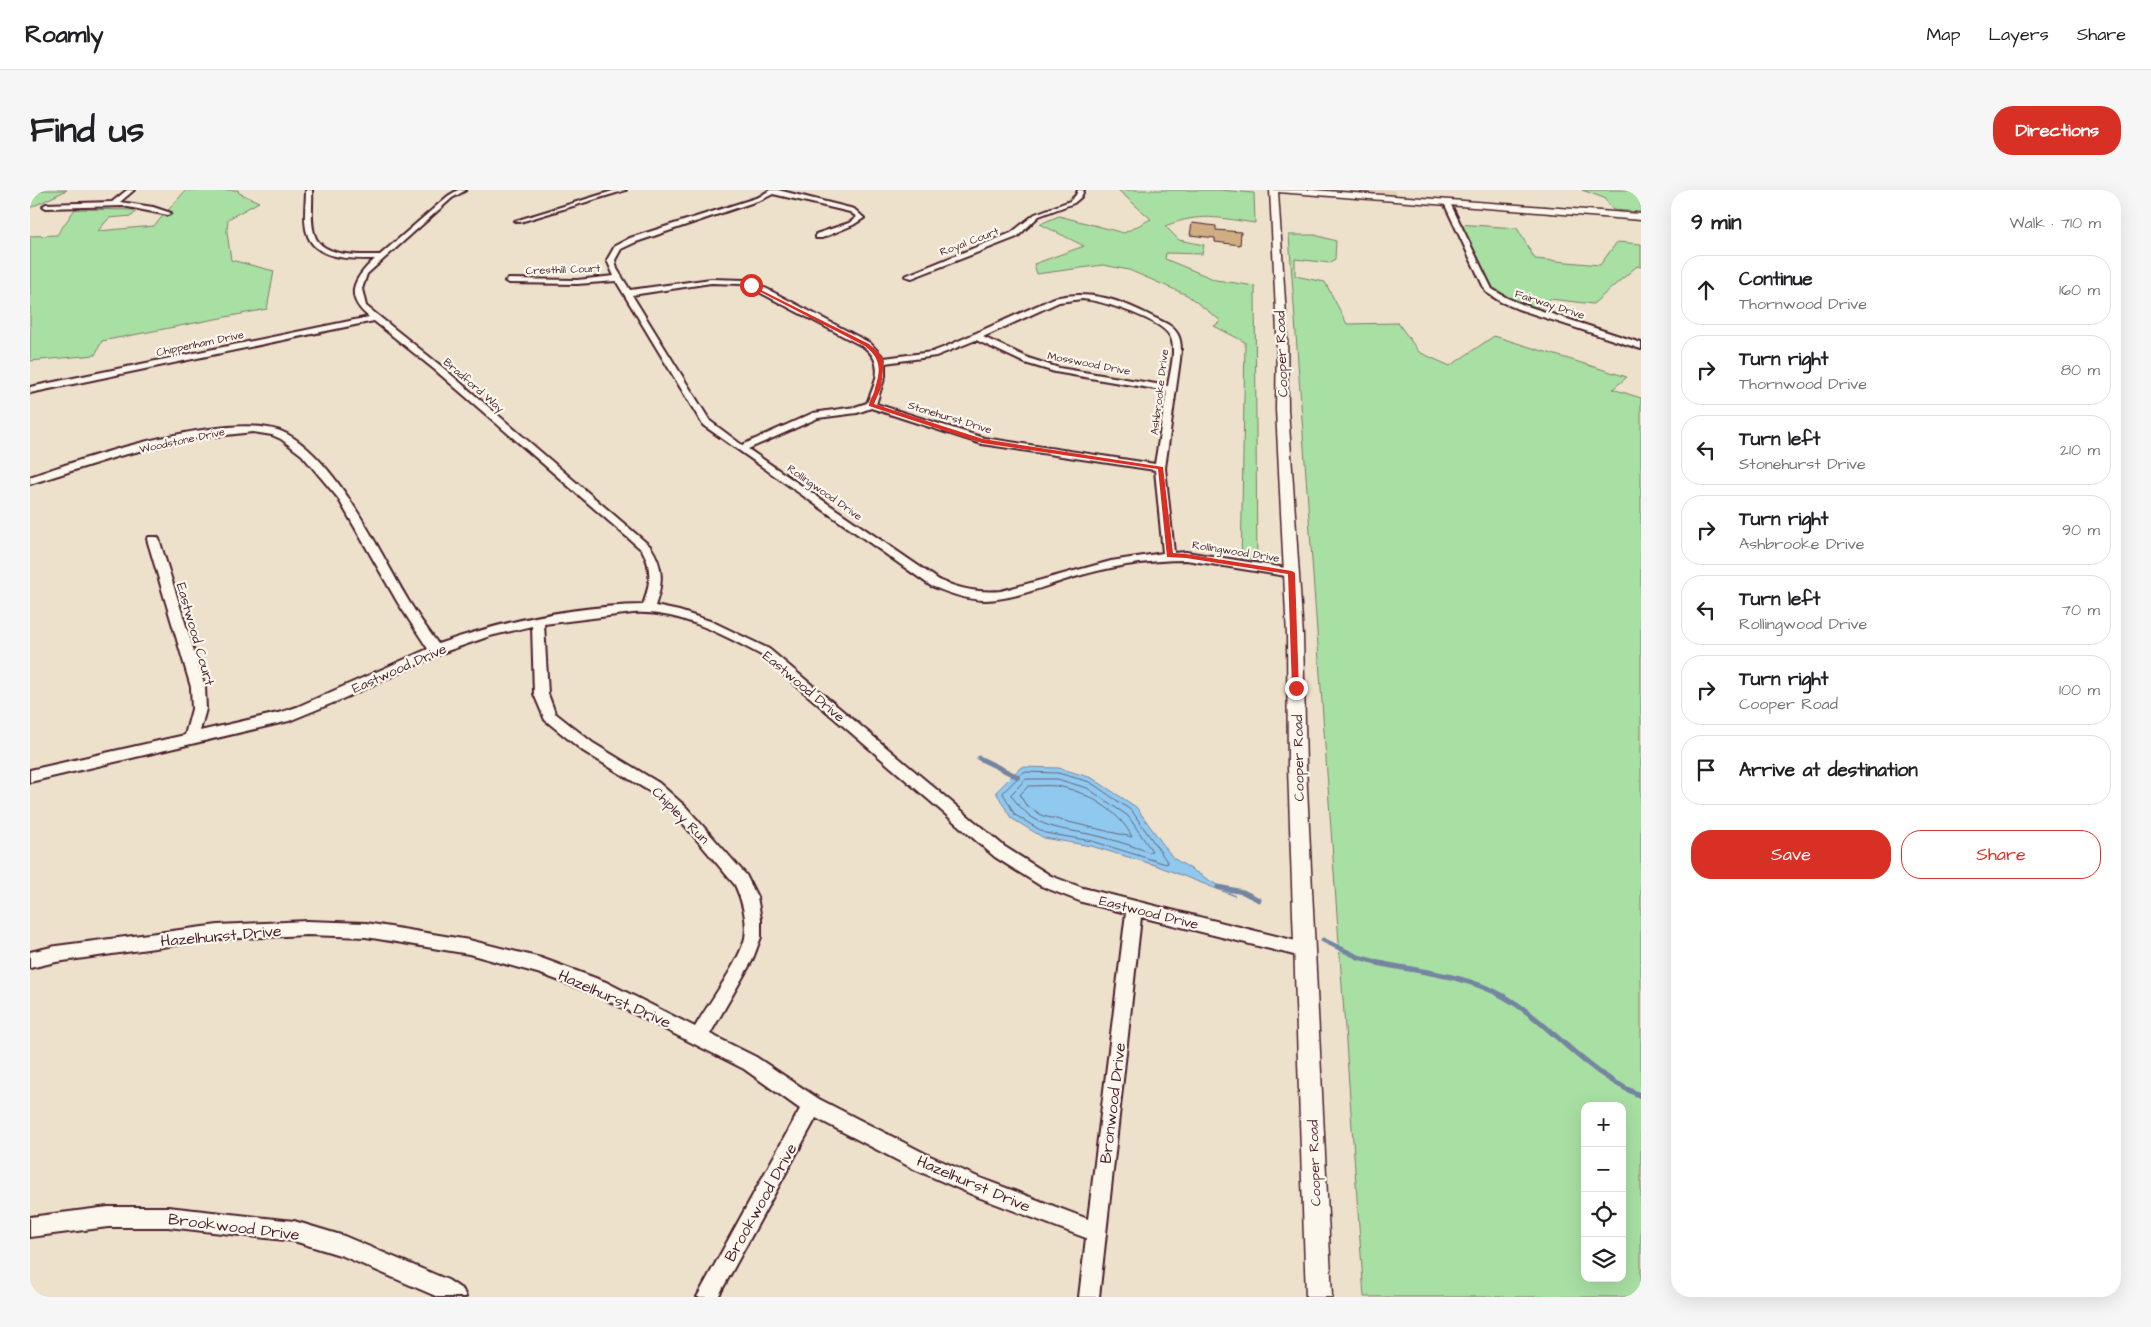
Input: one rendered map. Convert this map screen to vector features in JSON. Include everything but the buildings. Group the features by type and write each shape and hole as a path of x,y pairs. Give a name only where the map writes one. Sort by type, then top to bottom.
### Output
{"street":[{"path":"114,203 131,190"},
{"path":"309,190 310,234 316,244 342,255 381,257"},
{"name":"Bradford Way","path":"463,190 450,197 364,273 358,286 357,294 362,307 445,375 646,548 657,570 656,584 648,609"},
{"path":"518,221 623,190"},
{"name":"Royal Court","path":"909,276 1014,236 1028,221 1038,215 1072,202 1079,196 1081,190"},
{"name":"Cooper Road","path":"1274,190 1282,332 1282,409 1295,636 1297,767 1319,1297"},
{"path":"1279,190 1641,217"},
{"path":"774,191 852,210 860,216 851,224 818,236"},
{"name":"Rollingwood Drive","path":"774,191 761,198 664,228 625,244 614,254 611,260 613,269 706,423 935,583 967,596 1000,596 1115,563 1169,555 1292,573"},
{"path":"46,206 114,203 141,206 168,213"},
{"name":"Fairway Drive","path":"1447,203 1489,290 1497,297 1521,307 1641,346"},
{"name":"Cresthill Court","path":"508,281 577,282 619,278"},
{"path":"628,292 711,281 742,282 764,290 867,345 882,361 878,388 870,405 857,410 816,415 742,449"},
{"name":"Ashbrooke Drive","path":"882,361 933,354 977,337 1057,300 1074,296 1108,300 1126,306 1170,330 1174,336 1176,352 1160,468 1169,555"},
{"name":"Chippenham Drive","path":"30,390 375,318"},
{"name":"Mosswood Drive","path":"977,337 1028,361 1058,370 1172,389"},
{"name":"Stonehurst Drive","path":"870,405 982,441 1160,468"},
{"name":"Woodstone Drive","path":"30,481 74,464 215,432 242,429 273,431 291,440 338,491 349,506 404,603 435,650"},
{"name":"Eastwood Court","path":"152,539 198,687 199,709 191,738"},
{"name":"Eastwood Drive","path":"30,776 262,723 293,714 435,650 471,636 517,623 595,613 648,609 691,618 722,629 765,652 1000,852 1055,884 1082,895 1134,909 1306,950"},
{"name":"Chipley Run","path":"538,621 541,694 550,716 588,746 654,787 681,811 741,880 749,897 753,919 753,937 746,956 699,1037"},
{"name":"Bronwood Drive","path":"1089,1297 1134,909"},
{"name":"Hazelhurst Drive","path":"30,960 56,954 218,932 307,928 366,930 469,947 541,966 600,988 750,1063 812,1106 923,1163 978,1187 1097,1232"},
{"name":"Brookwood Drive","path":"707,1297 812,1106"},
{"name":"Brookwood Drive","path":"30,1227 108,1218 168,1216 294,1231 344,1246 441,1287 456,1297"}],"shaded area":[{"path":"1279,190 1394,190 1398,199"}],"green space":[{"path":"30,190 67,190 30,208"},
{"path":"186,190 238,190 239,193 259,202 228,219 227,232 231,260 274,271 267,309 102,341 95,355 30,361 30,236 57,235 75,209 137,210 132,216 109,218 98,231 154,226"},
{"path":"1118,190 1220,190 1254,193 1255,223 1210,217 1189,219 1165,226 1179,240 1204,245 1202,254 1166,253 1165,259 1216,280 1255,286 1257,569 1241,567 1245,342 1214,326 1221,321 1187,295 1129,270 1103,265 1037,274 1034,264 1084,246 1040,224 1059,216 1124,233 1151,219"},
{"path":"1582,190 1641,190 1641,212 1613,210 1604,198"},
{"path":"1457,224 1517,228 1535,259 1600,265 1617,242 1641,244 1641,267 1637,266 1593,304 1550,299 1531,310 1488,289"},
{"path":"1289,235 1315,235 1336,241 1335,259 1330,263 1295,259 1295,276 1325,282 1347,324 1398,323 1419,352 1450,366 1494,336 1627,377 1613,389 1641,398 1641,1297 1364,1297"}],"water":[{"path":"1021,767 1059,768 1092,778 1136,807 1173,858 1235,896 1155,865 1091,846 1044,838 1011,818 996,792"}],"waterway":[{"path":"979,758 1018,777"},
{"path":"1218,887 1243,892 1259,900"},
{"path":"1323,940 1358,957 1384,964"},
{"path":"1378,963 1458,979 1473,983 1503,996 1536,1019 1599,1072 1641,1096"}],"route":[{"path":"751,285 764,290 867,345 876,353 882,361 878,388 870,405 982,441 1160,468 1169,555 1292,573 1296,688"}]}
